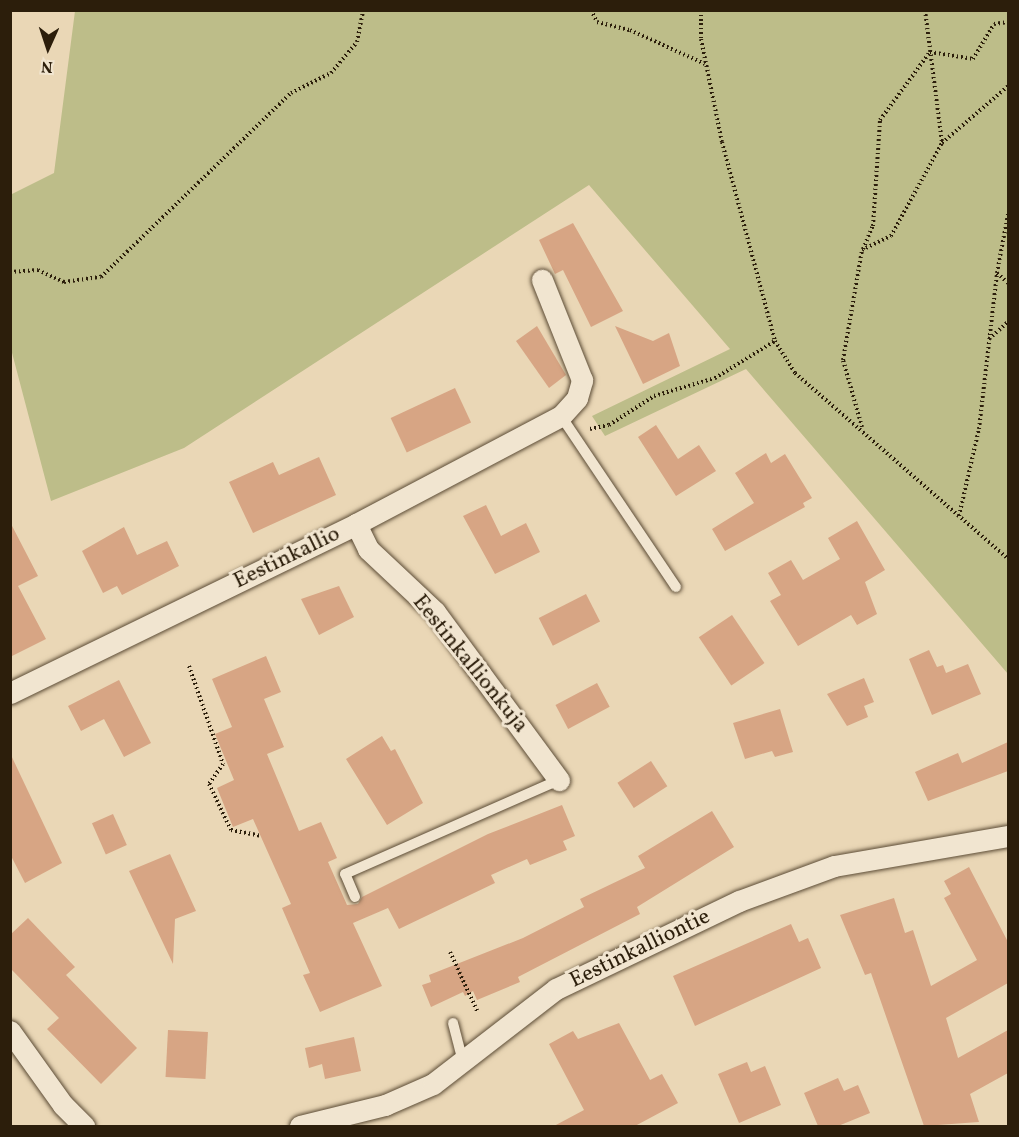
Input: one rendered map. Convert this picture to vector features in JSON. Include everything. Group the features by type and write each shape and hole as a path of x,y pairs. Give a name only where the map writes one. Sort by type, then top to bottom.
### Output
{"street":[{"path":"542,280 582,380 567,425"},
{"name":"Eestinkallio","path":"10,693 356,524 567,425"},
{"name":"Eestinkallionkuja","path":"356,524 368,549 448,629 559,780"},
{"name":"Eestinkalliontie","path":"300,1126 385,1105 433,1084 556,989 739,901 834,866 1008,836"},
{"path":"10,1031 63,1105 84,1126"}],"lane":[{"path":"567,425 676,586"},
{"path":"355,897 345,874 559,780"},
{"path":"453,1023 463,1062"}],"path":[{"path":"10,272 38,270 64,282 101,277 291,93 331,73 357,42 363,10"},
{"path":"591,10 597,22 630,30 706,65"},
{"path":"701,10 706,65 775,341 795,373 862,428 1008,559"},
{"path":"925,10 942,143"},
{"path":"930,52 973,59 994,24 1008,21"},
{"path":"862,428 843,360 862,250 873,226 880,120 930,52"},
{"path":"862,250 891,236 942,143 1008,86"},
{"path":"959,516 979,429 996,273 1008,214"},
{"path":"996,273 1008,284"},
{"path":"989,339 1008,322"},
{"path":"567,425 609,424 654,396 715,378 775,341"},
{"path":"189,666 212,721 209,730 223,764 209,784 231,830 261,836"},
{"path":"450,952 478,1013"}],"green space":[{"path":"75,11 1008,11 1008,674 746,369 605,436 592,416 730,349 589,185 184,448 51,501 11,349 10,195 54,173"}],"building":[{"path":"573,223 623,311 591,327 563,270 555,274 539,240"},
{"path":"537,326 566,375 549,388 516,341"},
{"path":"615,326 653,341 669,333 680,366 643,384"},
{"path":"455,388 471,422 407,452 391,418"},
{"path":"656,425 678,459 699,445 716,471 676,496 638,437"},
{"path":"766,453 771,463 785,454 812,498 803,503 805,507 725,551 712,529 754,503 735,473"},
{"path":"319,457 336,495 253,533 229,482 273,462 279,475"},
{"path":"486,505 501,536 526,523 540,552 495,574 463,516"},
{"path":"857,521 885,570 865,582 877,614 857,625 851,615 798,646 770,601 781,595 768,573 791,560 803,580 840,559 828,538"},
{"path":"10,522 38,576 18,586 46,639 10,657"},
{"path":"124,527 137,555 167,541 179,566 122,595 117,586 103,593 82,551"},
{"path":"339,586 354,617 319,635 301,599"},
{"path":"586,594 600,622 553,646 539,618"},
{"path":"732,615 764,663 731,685 699,637"},
{"path":"929,650 937,667 943,665 946,673 968,664 981,694 932,715 909,659"},
{"path":"266,656 281,692 264,699 284,747 267,754 299,831 321,822 337,858 328,862 347,905 358,904 362,897 488,834 562,805 575,836 563,841 567,850 530,865 527,859 491,875 495,883 399,929 388,908 353,923 382,986 320,1012 303,975 310,973 282,908 291,904 253,819 233,827 217,788 234,780 215,734 232,727 212,679"},
{"path":"864,678 874,702 864,706 868,717 847,726 827,694"},
{"path":"119,680 151,743 124,757 104,719 81,731 68,706"},
{"path":"597,683 610,707 568,729 556,705"},
{"path":"780,709 793,752 775,757 772,751 745,759 733,723"},
{"path":"382,736 391,751 395,749 423,803 387,825 346,759"},
{"path":"1008,742 1008,771 928,801 915,772 958,753 962,763"},
{"path":"10,753 62,863 25,883 10,854"},
{"path":"651,761 667,786 634,808 617,783"},
{"path":"712,811 734,847 637,907 640,914 518,977 520,982 477,1000 473,991 465,996 463,992 431,1007 422,985 431,982 429,975 523,938 584,907 580,899 645,868 638,856"},
{"path":"113,814 127,845 106,854 92,823"},
{"path":"170,854 196,911 175,919 173,964 129,871"},
{"path":"969,867 1008,942 1008,983 946,1018 958,1058 1008,1030 1008,1073 970,1094 979,1122 924,1126 871,973 865,975 840,915 894,898 905,933 913,930 931,986 977,960 944,898 951,894 944,881"},
{"path":"28,918 75,967 66,975 137,1048 101,1084 47,1029 59,1018 10,968 10,935"},
{"path":"791,924 799,942 808,938 821,968 695,1026 673,976"},
{"path":"619,1023 650,1080 662,1074 678,1103 635,1126 554,1126 584,1110 549,1044 573,1031 578,1039"},
{"path":"168,1030 208,1032 205,1079 166,1077"},
{"path":"354,1037 361,1071 325,1079 322,1064 309,1068 305,1048"},
{"path":"747,1062 751,1072 765,1066 781,1105 739,1123 718,1074"},
{"path":"838,1078 844,1091 858,1085 870,1113 838,1126 818,1126 804,1093"}]}
